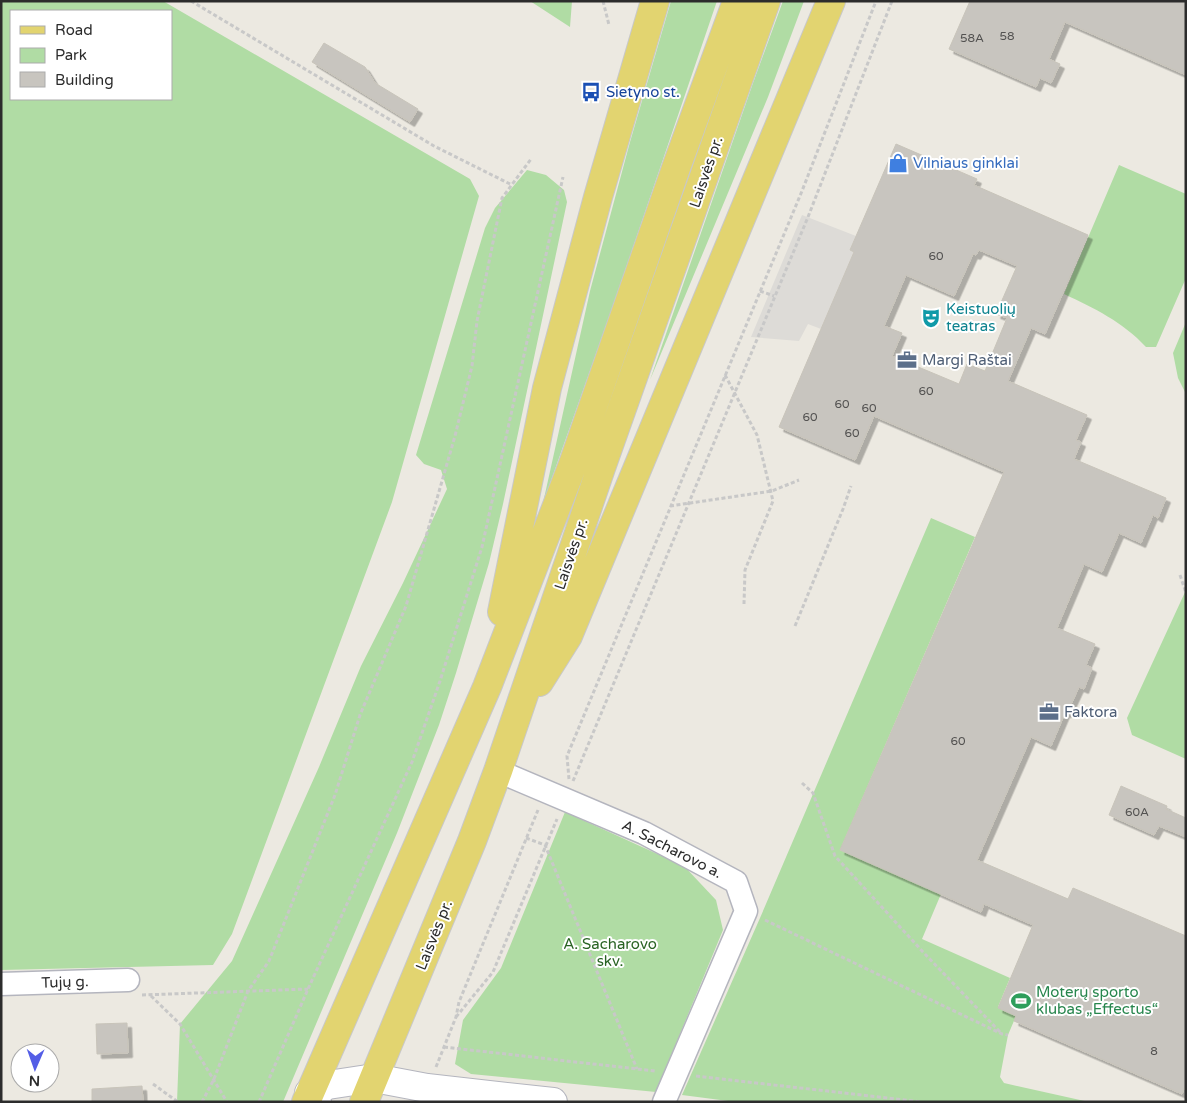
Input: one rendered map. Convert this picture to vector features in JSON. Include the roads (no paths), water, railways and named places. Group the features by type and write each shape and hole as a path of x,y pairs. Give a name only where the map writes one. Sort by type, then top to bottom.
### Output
{"main road":[{"name":"Laisvės pr.","path":"487,687 548,388 598,197 655,1"},
{"name":"Laisvės pr.","path":"311,1099 487,687 573,464 676,168 737,1"},
{"name":"Laisvės pr.","path":"369,1090 472,841 498,771 601,468 766,1"},
{"path":"512,727 568,636 831,1"},
{"path":"311,1099 328,1085 369,1090 427,1088 553,1102"}],"street":[{"name":"A. Sacharovo a.","path":"498,771 568,793 736,882 746,911 664,1102"},
{"name":"Tujų g.","path":"1,984 128,980"}],"place":[{"name":"Sietyno st.","path":"591,92"},
{"name":"Vilniaus ginklai","path":"898,163"},
{"name":"Keistuolių teatras","path":"931,318"},
{"name":"Margi Raštai","path":"907,360"},
{"name":"Faktora","path":"1049,712"},
{"name":"Moterų sporto klubas „Effectus“","path":"1021,1001"}],"park label":[{"name":"A. Sacharovo skv.","path":"610,952"}]}
